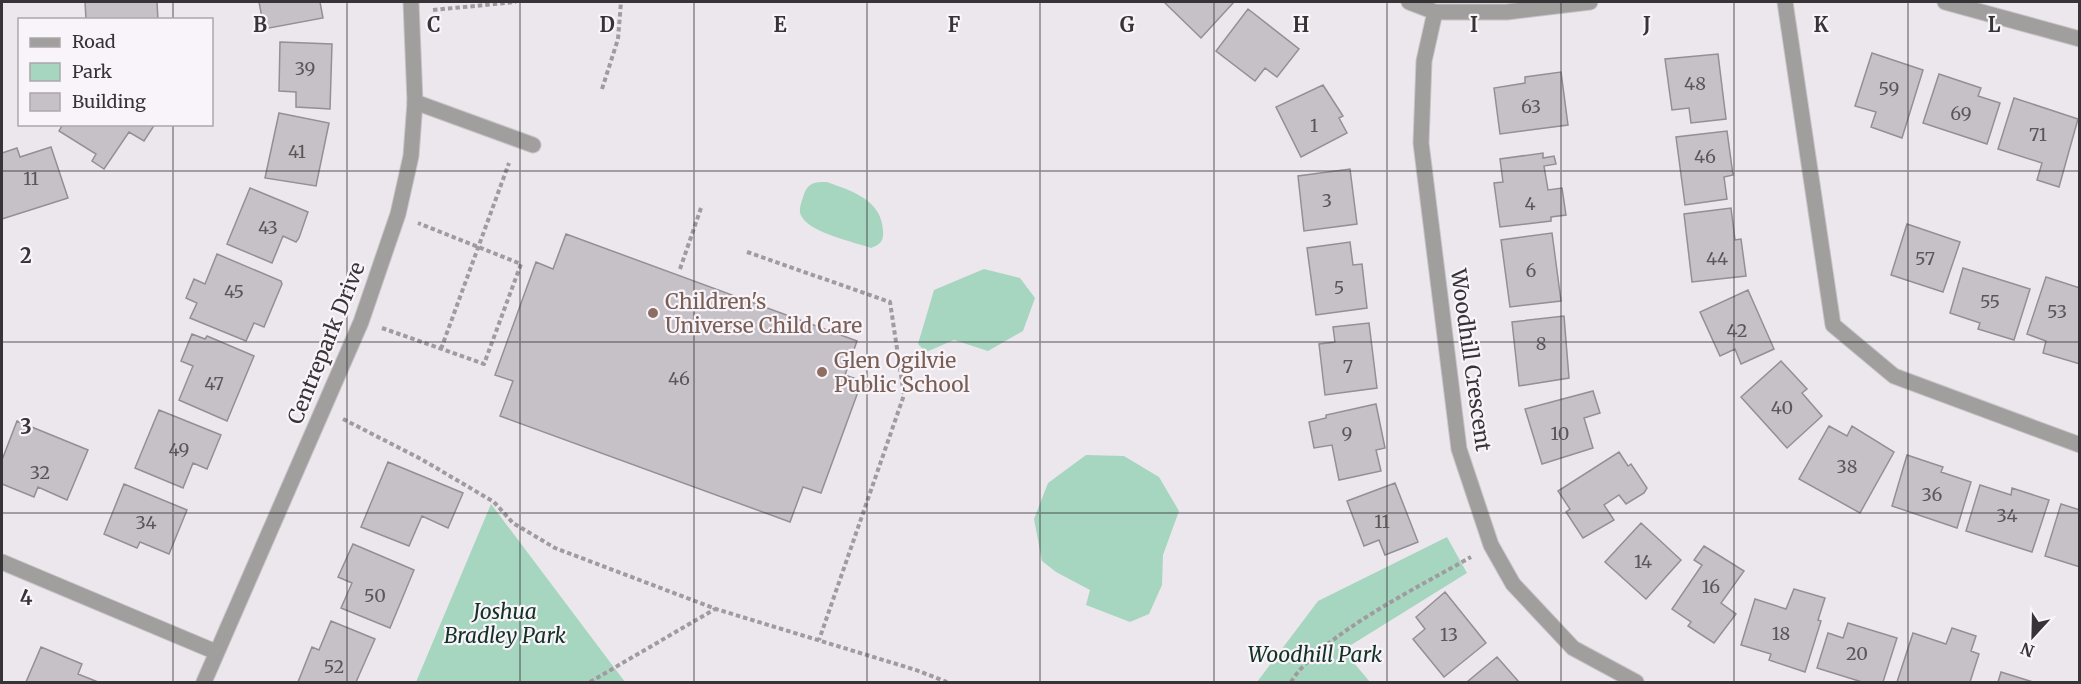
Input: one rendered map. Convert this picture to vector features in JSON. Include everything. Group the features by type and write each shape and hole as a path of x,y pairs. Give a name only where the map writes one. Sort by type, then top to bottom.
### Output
{"street":[{"path":"1409,2 1435,12 1506,12 1590,2"},
{"path":"1785,2 1833,325 1894,376 2079,445"},
{"path":"1945,2 2079,39"},
{"name":"Centrepark Drive","path":"204,682 361,321 398,214 411,156 415,102 411,8"},
{"name":"Woodhill Crescent","path":"1435,12 1424,61 1421,143 1459,449 1491,545 1513,584 1573,648 1635,682"},
{"path":"415,102 533,145"},
{"path":"2,562 216,652"}],"path":[{"path":"411,8 516,2"},
{"path":"602,89 618,39 621,2"},
{"path":"441,349 509,163"},
{"path":"680,269 701,208"},
{"path":"361,321 484,364 521,264 398,214"},
{"path":"747,252 890,302 904,395 819,640"},
{"path":"324,410 411,454 494,502 513,523 555,548 716,609 947,682"},
{"path":"1292,682 1299,670 1346,630 1491,545"},
{"path":"590,682 716,609"}],"green space":[{"path":"827,182 855,193 871,204 881,220 883,234 879,244 871,248 823,232 807,223 800,212 804,194 810,185"},
{"path":"984,269 1020,278 1035,298 1023,331 988,351 954,340 926,352 918,344 934,290"},
{"path":"1086,455 1124,456 1159,477 1179,511 1163,555 1162,585 1149,614 1130,622 1086,605 1090,590 1056,572 1042,561 1034,519 1048,483"},
{"name":"Joshua Bradley Park","path":"491,504 625,682 416,682"},
{"name":"Woodhill Park","path":"1447,537 1467,573 1343,650 1370,682 1257,682 1318,601"}],"building":[{"path":"85,2 157,2 158,18 86,18"},
{"path":"259,2 320,2 323,18 264,29"},
{"path":"1164,2 1234,2 1201,38"},
{"path":"1248,9 1299,49 1277,77 1265,68 1255,81 1216,51"},
{"path":"280,42 332,44 330,109 296,107 296,92 279,91"},
{"path":"1872,53 1923,70 1902,138 1871,127 1876,112 1855,106"},
{"path":"1718,54 1726,119 1691,123 1689,108 1672,110 1665,59"},
{"path":"1561,72 1568,125 1500,134 1494,88 1525,83 1525,77"},
{"path":"1939,74 1981,88 1978,96 2000,103 1987,144 1923,123"},
{"path":"1323,85 1343,116 1339,118 1347,133 1301,157 1276,107"},
{"path":"2014,98 2078,119 2059,187 2037,180 2042,163 1998,149"},
{"path":"279,113 329,123 316,186 265,178"},
{"path":"62,126 154,126 144,141 129,132 104,169 92,161 96,154 59,131"},
{"path":"1727,131 1733,175 1724,177 1727,199 1685,205 1676,137"},
{"path":"51,147 68,198 2,219 2,153 17,148 20,157"},
{"path":"1543,153 1543,158 1554,156 1556,164 1544,166 1548,190 1562,188 1566,215 1551,217 1551,221 1500,227 1494,183 1503,182 1500,159"},
{"path":"1350,169 1357,224 1304,231 1298,176"},
{"path":"250,188 308,212 299,238 296,242 283,236 272,263 227,244"},
{"path":"1731,208 1735,240 1741,239 1746,276 1692,282 1684,214"},
{"path":"1907,224 1960,242 1943,292 1891,275"},
{"path":"1552,233 1561,301 1510,307 1501,240"},
{"path":"566,234 857,341 845,375 862,381 821,493 803,487 790,522 500,416 513,381 495,375 536,262 553,269"},
{"path":"1350,242 1353,265 1362,264 1367,308 1316,315 1307,248"},
{"path":"217,254 281,281 282,284 264,327 254,323 246,341 190,318 197,303 186,298 194,279 205,284"},
{"path":"1963,268 2030,289 2014,340 1978,329 1980,323 1950,313"},
{"path":"2046,277 2080,288 2080,364 2043,353 2046,341 2027,334"},
{"path":"1748,290 1774,349 1741,364 1735,349 1720,356 1700,312"},
{"path":"1564,316 1569,378 1519,386 1512,322"},
{"path":"1369,323 1377,388 1325,395 1319,344 1335,342 1333,327"},
{"path":"192,334 205,339 207,336 254,356 227,421 179,400 193,366 181,361"},
{"path":"1781,361 1807,389 1802,393 1822,416 1787,448 1741,397"},
{"path":"1593,391 1600,413 1584,418 1593,448 1542,464 1525,409"},
{"path":"1376,404 1385,448 1376,450 1381,471 1339,480 1332,445 1314,448 1309,422 1326,418 1326,415"},
{"path":"159,410 221,435 207,469 193,463 183,488 135,468"},
{"path":"17,421 88,450 67,500 38,487 34,497 2,484 2,460"},
{"path":"1829,426 1847,436 1852,426 1894,452 1860,513 1799,479"},
{"path":"1619,452 1628,466 1631,464 1647,488 1644,493 1626,504 1619,495 1604,505 1614,520 1583,538 1566,512 1570,509 1558,491"},
{"path":"1907,455 1943,467 1941,472 1971,482 1957,528 1892,506"},
{"path":"388,462 463,493 448,528 422,516 409,546 361,527"},
{"path":"1395,483 1418,542 1385,555 1379,540 1364,546 1347,501"},
{"path":"124,484 187,510 169,554 140,542 137,548 104,534"},
{"path":"1980,485 2011,495 2012,488 2049,500 2032,552 1966,531"},
{"path":"2061,504 2080,510 2080,567 2045,556"},
{"path":"1641,523 1681,560 1646,599 1605,562"},
{"path":"353,544 414,570 390,628 341,608 352,583 338,577"},
{"path":"1704,546 1744,571 1721,603 1736,614 1714,643 1688,626 1691,622 1672,609 1702,565 1694,560"},
{"path":"1794,589 1825,598 1818,620 1821,621 1805,672 1769,660 1771,654 1741,645 1755,599 1786,609"},
{"path":"1445,592 1486,643 1444,677 1413,639 1425,629 1416,617"},
{"path":"331,621 375,639 356,682 298,682 312,647 319,650"},
{"path":"1848,623 1897,638 1883,682 1862,682 1817,668 1828,633 1843,638"},
{"path":"1952,628 1976,636 1971,651 1979,654 1970,682 1897,682 1913,633 1946,644"},
{"path":"41,647 82,664 78,674 98,682 26,682"},
{"path":"1497,657 1519,682 1467,682"},
{"path":"2001,672 2033,682 1998,682"}],"place":[{"name":"Children's Universe Child Care","path":"653,313"},
{"name":"Glen Ogilvie Public School","path":"822,372"}]}
